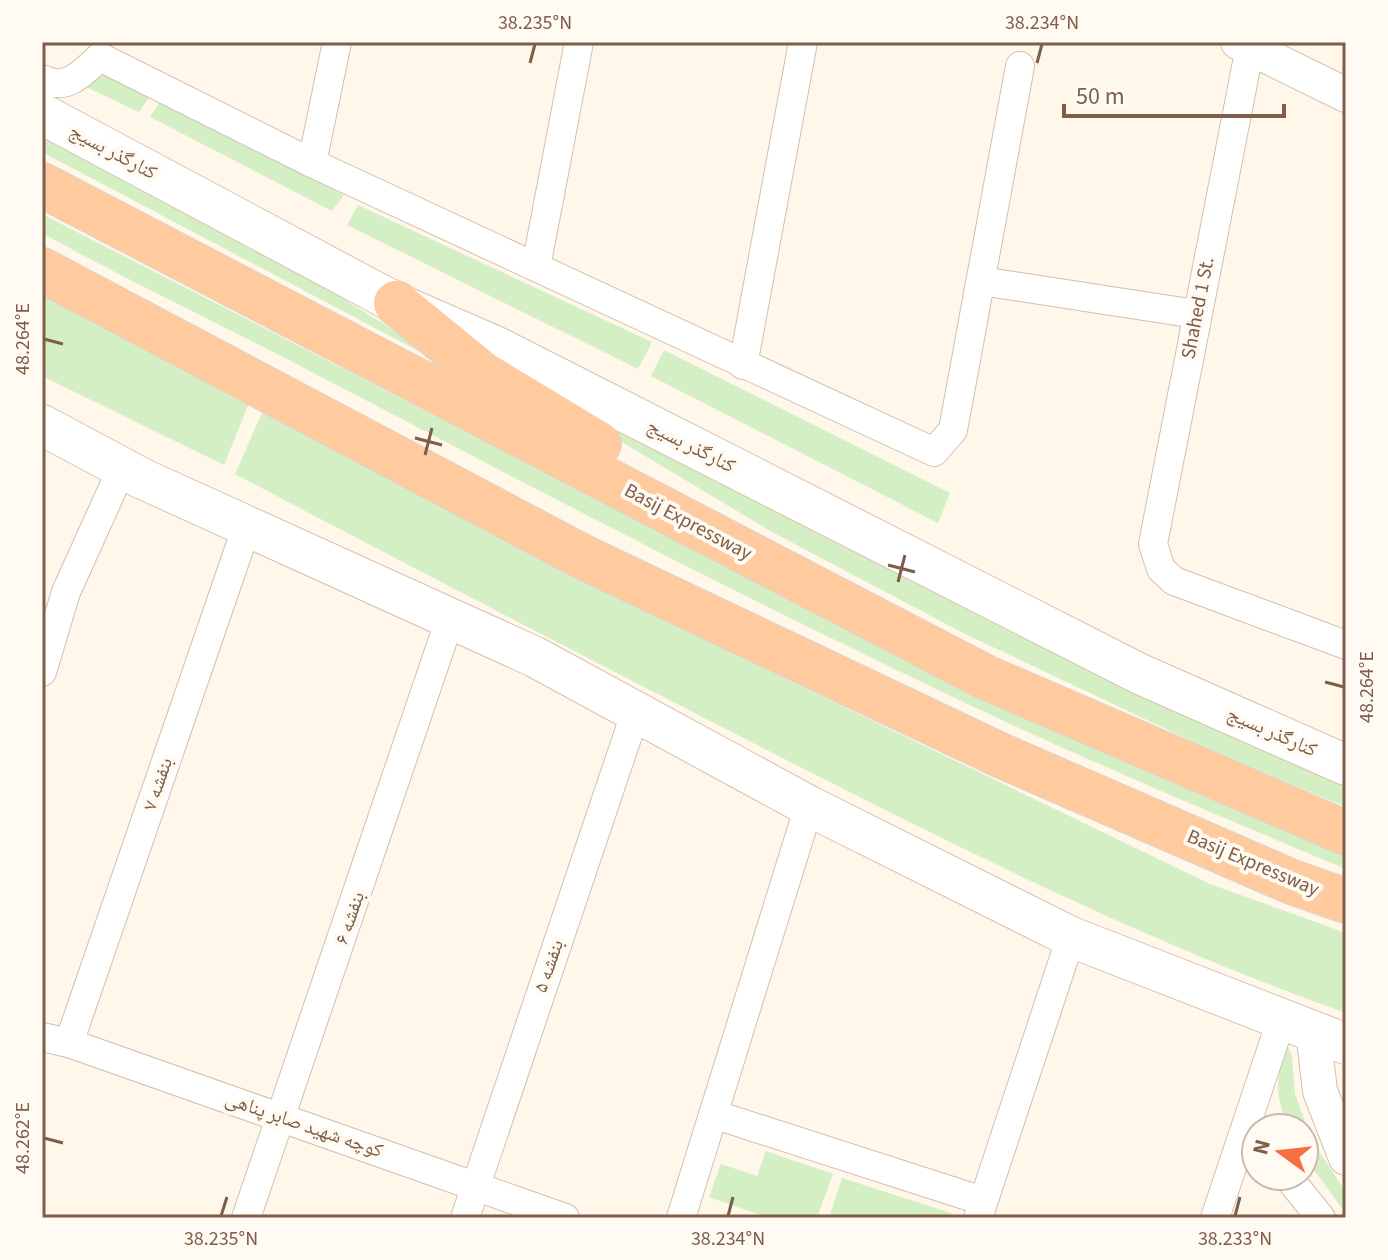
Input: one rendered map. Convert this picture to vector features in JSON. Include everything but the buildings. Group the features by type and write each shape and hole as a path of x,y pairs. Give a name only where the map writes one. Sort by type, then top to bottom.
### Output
{"highway":[{"name":"Basij Expressway","path":"42,185 985,677 1346,833"},
{"name":"Basij Expressway","path":"42,270 583,557 1002,756 1292,882 1346,901"},
{"path":"396,303 483,374 985,677"}],"main road":[{"name":"کنارگذر بسیج","path":"42,114 396,303 497,347 1140,674 1346,765"},
{"path":"42,425 122,468 535,657 809,806 1071,937 1313,1032"}],"street":[{"path":"312,163 337,42"},
{"path":"536,267 579,42"},
{"path":"743,365 803,42"},
{"path":"1246,44 1346,95"},
{"name":"Shahed 1 St.","path":"1246,44 1153,544 1161,569 1174,581 1346,645"},
{"path":"42,79 52,84 69,84 101,49 312,163 934,452 953,430 1020,66"},
{"path":"981,281 1196,314"},
{"path":"42,672 54,593 122,468"},
{"name":"بنفشه ۷","path":"56,1040 247,526"},
{"name":"بنفشه ۶","path":"246,1218 451,616"},
{"name":"بنفشه ۵","path":"465,1218 635,714"},
{"path":"681,1218 809,806"},
{"path":"713,1114 981,1209 1071,937"},
{"path":"1263,1112 1313,1032"},
{"path":"1313,1032 1320,1091 1346,1158"},
{"name":"کوچه شهید صابر پناهی","path":"56,1040 565,1218"},
{"path":"1215,1218 1240,1158"},
{"path":"1300,1192 1321,1218"}],"green space":[{"path":"104,72 151,95 139,112 86,87"},
{"path":"162,98 344,195 332,211 150,117"},
{"path":"42,125 249,240 475,381 42,152"},
{"path":"358,205 652,342 638,369 347,225"},
{"path":"42,214 940,675 1158,776 1346,855 1346,869 1035,735 704,575 42,233"},
{"path":"42,287 251,398 224,465 42,376"},
{"path":"468,350 1173,709 1255,747 1346,783 1346,807 1204,747 965,634 772,532"},
{"path":"664,350 950,493 938,523 651,376"},
{"path":"264,408 747,660 1210,884 1346,933 1346,1013 1119,922 972,853 235,474"},
{"path":"1287,1045 1292,1057 1295,1094 1302,1112 1284,1112 1278,1087"},
{"path":"766,1151 833,1174 817,1218 769,1218 709,1197 721,1164 757,1176"},
{"path":"1320,1153 1346,1192 1346,1214 1320,1178"},
{"path":"842,1178 951,1213 950,1218 829,1218"}]}
